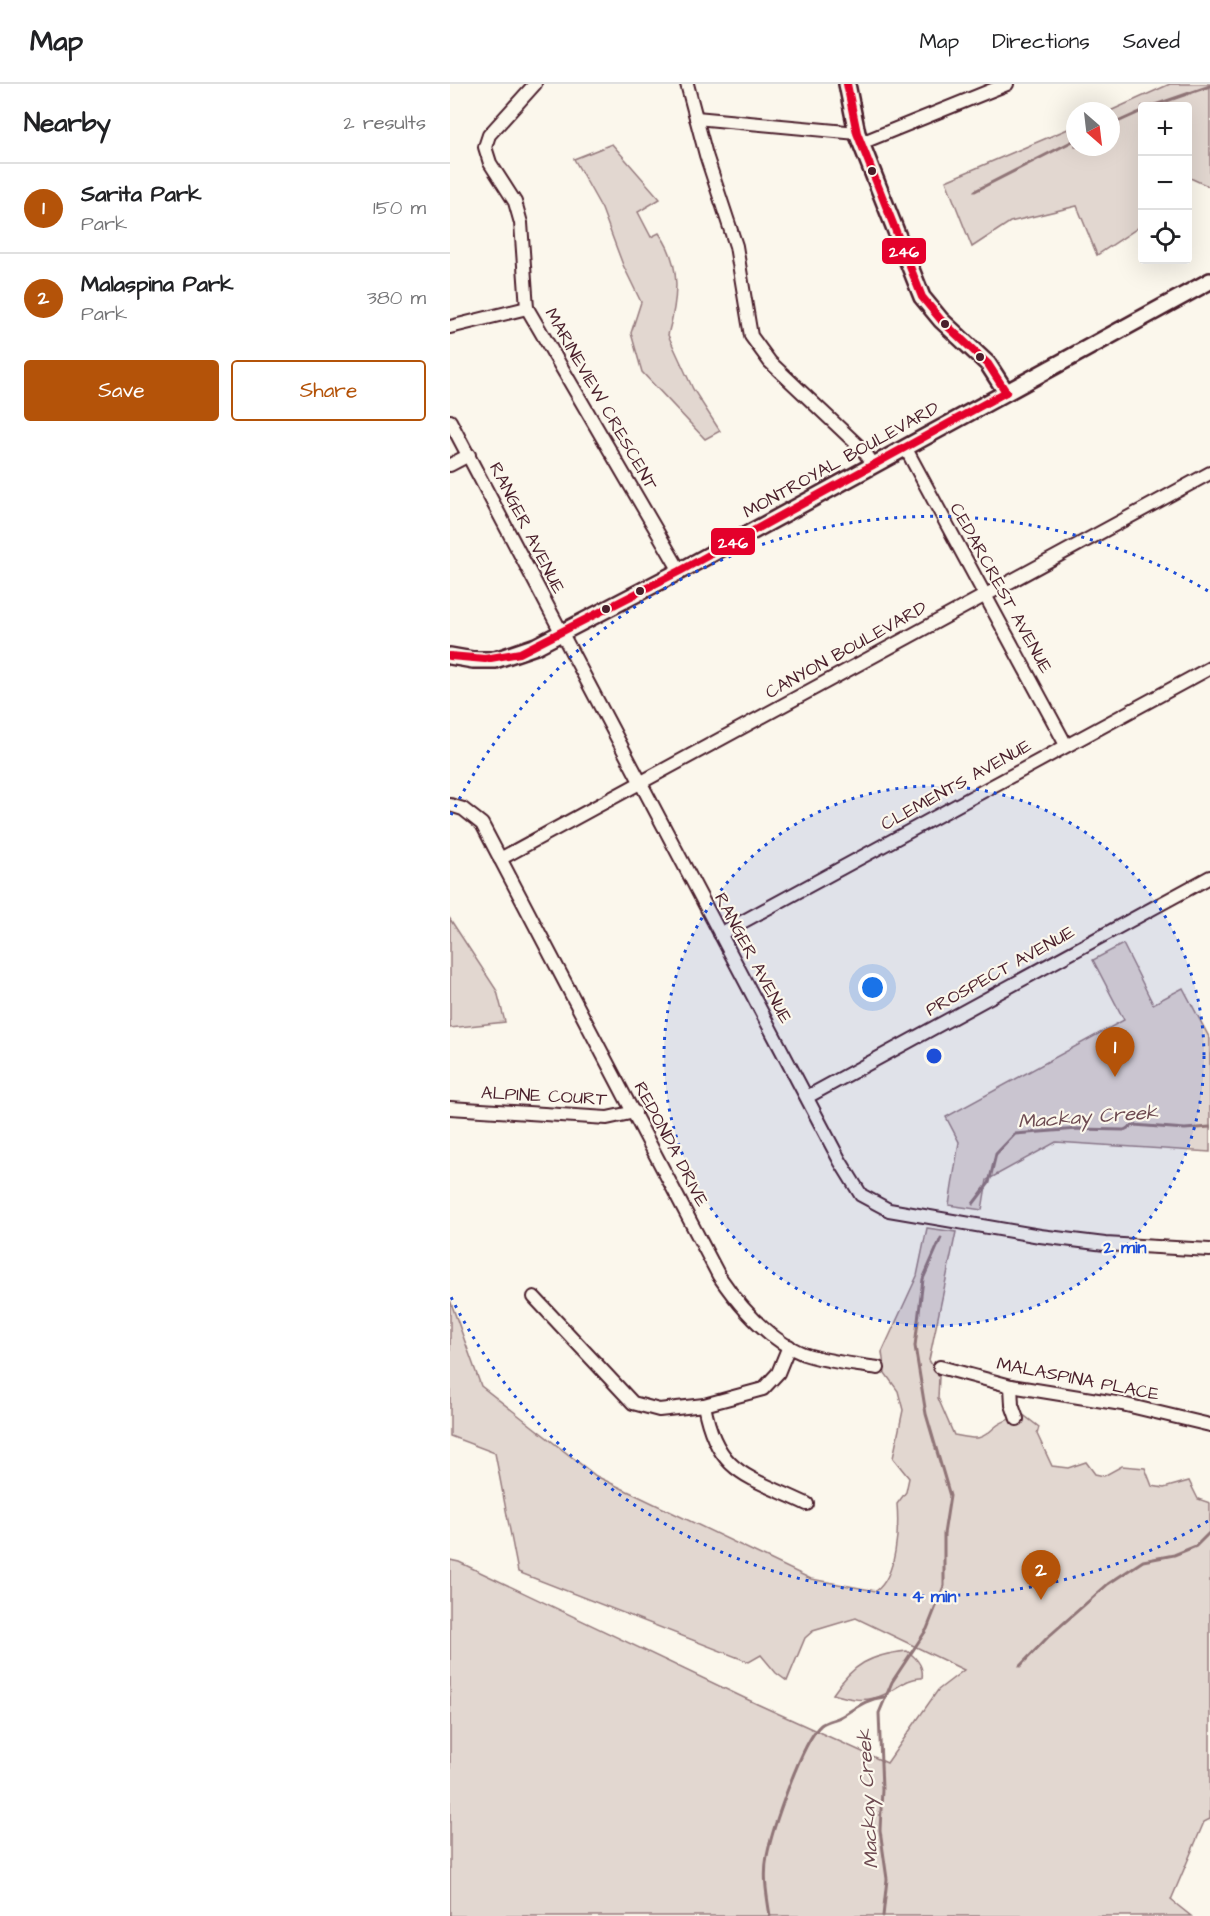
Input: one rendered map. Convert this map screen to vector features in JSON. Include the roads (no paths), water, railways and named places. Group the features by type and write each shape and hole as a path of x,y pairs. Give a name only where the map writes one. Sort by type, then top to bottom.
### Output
{"street":[{"name":"MARINEVIEW CRESCENT","path":"535,84 489,135 484,147 490,163 514,202 521,223 527,308 680,571"},
{"path":"687,84 736,246 751,336 770,362 863,450 873,464"},
{"path":"847,84 859,138 922,297 941,320 988,364 1006,392"},
{"path":"696,118 859,138 1007,84"},
{"name":"MONTROYAL BOULEVARD","path":"450,656 474,660 495,660 520,653 561,633 680,571 1210,281"},
{"path":"450,327 527,308"},
{"name":"RANGER AVENUE","path":"450,421 854,1186 879,1207 1040,1236 1105,1244 1210,1250"},
{"name":"CEDARCREST AVENUE","path":"904,447 1066,745"},
{"path":"450,465 469,455"},
{"name":"CANYON BOULEVARD","path":"500,859 1210,473"},
{"name":"CLEMENTS AVENUE","path":"720,934 1210,668"},
{"name":"REDONDA DRIVE","path":"450,805 463,809 482,824 719,1276 749,1314 789,1346 823,1359 878,1368"},
{"name":"PROSPECT AVENUE","path":"807,1096 1210,877"},
{"name":"ALPINE COURT","path":"450,1108 608,1118 626,1116 635,1112"},
{"path":"534,1297 633,1403 659,1410 704,1405 763,1389 778,1373 789,1346"},
{"name":"MALASPINA PLACE","path":"940,1367 1011,1386 1122,1404 1210,1425"},
{"path":"1011,1386 1012,1405 1017,1419"},
{"path":"704,1405 709,1430 716,1447 735,1470 807,1504"}],"waterway":[{"path":"1164,102 1210,86"},
{"path":"1120,121 1138,113"},
{"path":"975,191 1066,145"},
{"name":"Mackay Creek","path":"973,1204 989,1183 996,1154 1015,1134 1078,1129 1124,1130 1134,1125 1185,1129 1210,1127"},
{"name":"Mackay Creek","path":"883,1916 887,1879 880,1830 882,1789 879,1713 892,1682 927,1629 944,1586 944,1534 950,1496 926,1414 915,1346 923,1279 941,1238"},
{"path":"1020,1666 1048,1637 1108,1584 1143,1561 1174,1555 1196,1546 1210,1532"},
{"path":"770,1916 765,1879 767,1856 781,1807 805,1749 813,1734 823,1723 840,1717 867,1702 884,1697"}],"place":[{"name":"Sarita Park","path":"1115,1077"},
{"name":"Malaspina Park","path":"1041,1600"}]}
